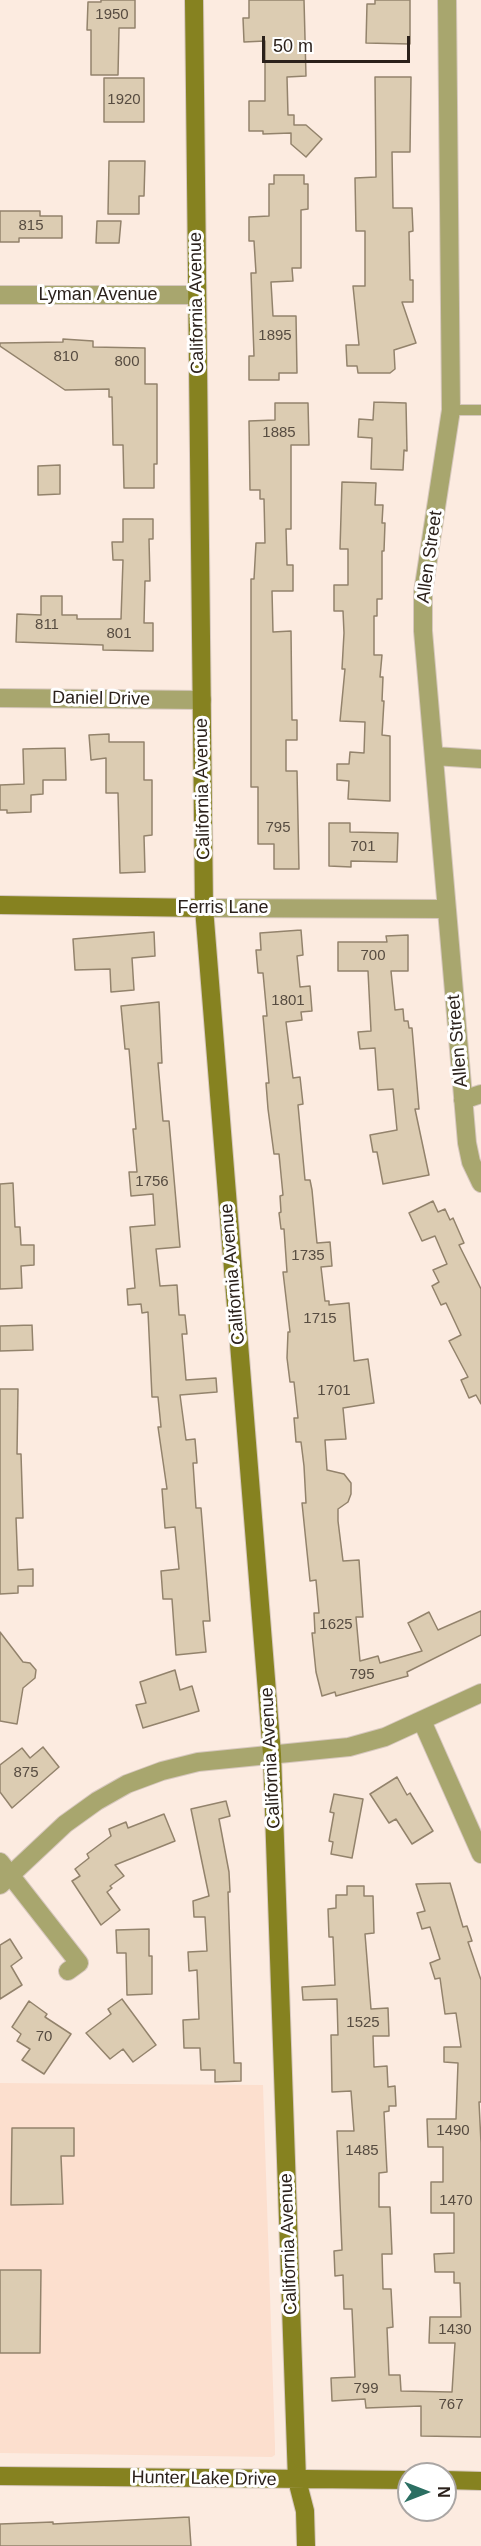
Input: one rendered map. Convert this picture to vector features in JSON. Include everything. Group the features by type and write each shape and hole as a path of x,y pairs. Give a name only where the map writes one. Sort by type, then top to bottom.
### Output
{"street":[{"name":"California Avenue","path":"194,0 204,908 272,1754 297,2480 305,2511 306,2546"},
{"name":"Allen Street","path":"447,0 451,410 423,592 423,631 463,1100 471,1162 481,1183"},
{"name":"Lyman Avenue","path":"0,295 197,295"},
{"name":"Daniel Drive","path":"0,698 202,700"},
{"path":"434,756 481,759"},
{"name":"Ferris Lane","path":"0,905 446,909"},
{"path":"463,1100 481,1094"},
{"path":"68,1971 79,1963 4,1874 97,1801 127,1784 198,1761 349,1747 385,1737 481,1693"},
{"path":"422,1721 481,1854"},
{"name":"Hunter Lake Drive","path":"0,2476 397,2480"},
{"path":"457,2480 481,2481"}],"lane":[{"path":"451,410 481,410"}],"shaded area":[{"path":"0,2083 263,2085 275,2455 272,2457 0,2453"}],"building":[{"path":"101,0 135,0 135,28 119,28 118,75 91,75 91,30 87,30 88,2 101,2"},
{"path":"249,0 304,0 306,76 287,77 288,115 294,115 294,125 306,125 322,139 306,157 291,144 291,133 263,134 263,131 249,131 249,101 265,101 265,41 244,42 243,18 249,18"},
{"path":"375,0 410,0 410,44 366,43 367,4 375,4"},
{"path":"375,77 411,77 410,152 392,152 393,208 412,208 413,231 409,232 413,302 402,302 416,343 394,350 395,369 390,373 358,373 357,366 347,366 346,345 359,345 353,286 365,286 365,231 356,231 355,178 376,177"},
{"path":"104,78 144,78 144,122 104,122"},
{"path":"109,161 145,161 144,196 139,196 139,214 108,214"},
{"path":"274,175 304,175 304,184 308,184 308,209 301,210 301,268 292,268 293,281 271,282 273,316 296,316 297,373 279,373 279,380 249,380 249,356 254,356 251,273 256,273 254,241 249,241 249,217 269,216 269,184 274,184"},
{"path":"0,211 40,211 40,216 62,216 62,238 19,238 19,242 0,242"},
{"path":"97,221 121,221 119,243 96,243"},
{"path":"63,339 93,341 93,347 145,348 145,384 157,384 157,464 154,464 154,488 124,488 123,445 113,445 112,397 109,397 109,389 65,390 0,346 0,343 63,342"},
{"path":"374,402 406,403 407,451 404,450 403,470 371,469 372,438 358,437 359,419 373,420"},
{"path":"275,403 308,403 309,445 291,445 291,529 286,529 287,565 293,565 293,591 272,591 273,632 291,631 292,720 297,720 297,740 286,740 286,771 297,771 299,869 274,869 274,844 258,844 258,787 251,787 251,579 254,579 256,543 265,543 264,499 260,499 260,490 250,490 249,421 275,420"},
{"path":"60,465 60,494 38,495 38,466"},
{"path":"342,482 376,483 375,505 383,505 382,523 385,523 384,551 382,551 382,599 377,599 377,616 374,616 374,655 382,655 380,677 383,677 382,701 384,701 382,735 390,736 390,801 348,799 349,781 337,780 337,764 349,764 350,752 364,753 365,722 340,721 345,669 342,669 344,633 343,611 334,611 334,585 348,585 348,549 340,549"},
{"path":"123,519 153,519 153,539 149,539 150,581 145,581 144,623 153,623 153,651 103,650 103,645 16,642 17,614 41,615 41,596 62,596 62,615 77,615 77,619 121,619 123,560 113,560 112,542 123,542"},
{"path":"109,734 109,742 144,742 144,780 152,780 152,835 144,836 145,872 120,873 118,793 106,793 106,758 91,760 89,735"},
{"path":"65,748 66,780 43,780 43,794 31,795 31,812 7,813 7,810 0,810 0,785 24,784 23,749"},
{"path":"329,823 350,823 350,832 398,833 397,862 351,861 351,867 329,866"},
{"path":"301,930 303,955 297,956 300,987 310,986 312,1011 301,1012 302,1020 286,1022 293,1078 300,1077 303,1104 298,1105 305,1180 310,1180 312,1190 317,1243 330,1242 332,1266 321,1267 325,1301 329,1301 329,1305 349,1303 354,1361 368,1359 374,1403 343,1408 346,1439 325,1440 327,1470 344,1474 351,1483 348,1502 338,1509 338,1521 343,1561 359,1560 363,1617 356,1617 360,1661 378,1656 380,1663 422,1651 408,1623 429,1612 438,1630 481,1611 481,1635 407,1672 408,1676 336,1696 335,1692 322,1696 316,1672 312,1633 315,1633 314,1613 319,1613 316,1580 310,1581 302,1503 306,1503 304,1466 301,1442 296,1442 294,1418 298,1418 294,1382 290,1382 287,1358 288,1332 290,1332 283,1272 287,1272 284,1229 281,1229 279,1213 281,1212 280,1196 283,1195 279,1154 274,1154 268,1109 266,1083 269,1083 263,1016 267,1016 263,973 258,973 256,950 261,950 260,933"},
{"path":"154,932 155,956 132,958 134,990 111,992 110,969 75,970 73,939"},
{"path":"408,935 408,971 391,971 395,1010 403,1009 404,1021 408,1021 409,1028 412,1028 419,1109 415,1109 429,1175 383,1184 377,1152 373,1152 370,1135 397,1130 393,1089 378,1090 375,1048 360,1049 358,1032 371,1031 368,971 338,971 338,942 387,942 386,936"},
{"path":"159,1002 162,1063 158,1063 163,1121 169,1121 180,1247 156,1249 160,1286 177,1285 179,1315 185,1315 187,1334 182,1334 186,1380 216,1378 217,1392 180,1395 186,1440 195,1439 197,1463 193,1463 196,1508 201,1508 210,1621 203,1621 206,1652 176,1655 172,1599 163,1599 161,1571 179,1569 175,1527 165,1528 162,1489 167,1489 158,1427 161,1427 158,1397 152,1397 148,1312 142,1313 141,1304 128,1305 127,1289 135,1288 130,1227 155,1225 153,1194 131,1196 129,1172 137,1172 133,1129 136,1129 129,1049 125,1049 121,1006"},
{"path":"13,1183 15,1227 20,1227 21,1245 34,1245 34,1265 21,1266 22,1288 0,1289 0,1184"},
{"path":"433,1201 438,1212 445,1209 450,1220 453,1218 464,1243 459,1245 481,1289 481,1404 476,1395 469,1398 461,1380 468,1377 449,1341 461,1335 446,1303 441,1305 432,1286 439,1282 433,1270 447,1264 435,1236 422,1241 409,1213"},
{"path":"32,1325 33,1350 0,1351 0,1326"},
{"path":"0,1389 18,1389 17,1454 21,1454 23,1518 16,1518 18,1570 33,1569 33,1586 18,1586 18,1593 0,1594"},
{"path":"0,1632 23,1662 30,1663 36,1670 35,1678 23,1688 17,1724 0,1721"},
{"path":"175,1670 180,1690 192,1686 199,1711 143,1728 136,1705 146,1703 140,1682"},
{"path":"43,1747 59,1767 12,1808 0,1792 0,1765 22,1748 30,1758"},
{"path":"397,1777 407,1795 410,1793 433,1831 412,1844 396,1819 389,1823 370,1794"},
{"path":"334,1794 363,1799 352,1858 331,1854 333,1842 329,1841 334,1813 330,1812"},
{"path":"226,1801 230,1816 219,1819 229,1872 234,2063 241,2063 241,2081 215,2082 215,2070 201,2070 200,2048 184,2048 183,2020 199,2019 197,1970 189,1971 188,1952 207,1951 205,1917 194,1917 193,1901 209,1896 191,1809"},
{"path":"164,1814 175,1841 115,1865 124,1876 110,1886 112,1888 107,1892 120,1910 101,1925 72,1881 80,1876 75,1869 89,1858 87,1854 111,1836 109,1829 126,1822 128,1828"},
{"path":"450,1883 463,1927 467,1926 472,1941 468,1942 481,1980 481,2102 479,2102 481,2437 421,2436 421,2406 366,2408 365,2399 332,2401 331,2378 355,2377 352,2309 344,2309 343,2275 335,2276 334,2251 342,2250 337,2131 354,2131 351,2091 332,2092 331,2035 338,2035 337,1999 303,2000 302,1987 335,1985 333,1937 329,1937 328,1909 336,1908 336,1895 347,1895 347,1886 364,1886 364,1896 373,1896 374,1933 365,1934 371,2009 388,2008 389,2036 373,2036 374,2067 387,2066 388,2087 395,2086 396,2106 389,2106 389,2111 384,2112 387,2172 379,2173 379,2207 390,2207 392,2254 382,2254 383,2289 391,2289 393,2327 387,2328 389,2375 400,2375 401,2391 452,2392 455,2343 429,2343 430,2317 461,2317 460,2283 454,2283 454,2272 435,2272 434,2254 454,2253 454,2213 431,2213 431,2182 443,2182 443,2147 428,2147 427,2119 456,2119 458,2063 444,2062 444,2047 461,2047 456,2013 445,2014 440,1978 435,1979 430,1963 440,1959 430,1927 422,1929 417,1913 425,1911 416,1884"},
{"path":"149,1929 152,1994 127,1995 126,1953 117,1953 116,1930"},
{"path":"10,1939 22,1958 11,1966 22,1985 0,1999 0,1945"},
{"path":"122,1999 156,2045 133,2062 123,2049 110,2059 86,2033 111,2014 108,2009"},
{"path":"29,2001 47,2014 45,2017 71,2034 44,2074 22,2060 30,2049 17,2041 21,2034 12,2027"},
{"path":"12,2128 74,2128 74,2156 61,2156 63,2204 11,2205"},
{"path":"0,2270 41,2270 40,2353 0,2353"},
{"path":"189,2517 191,2546 0,2546 0,2524 53,2522 53,2524"}]}
